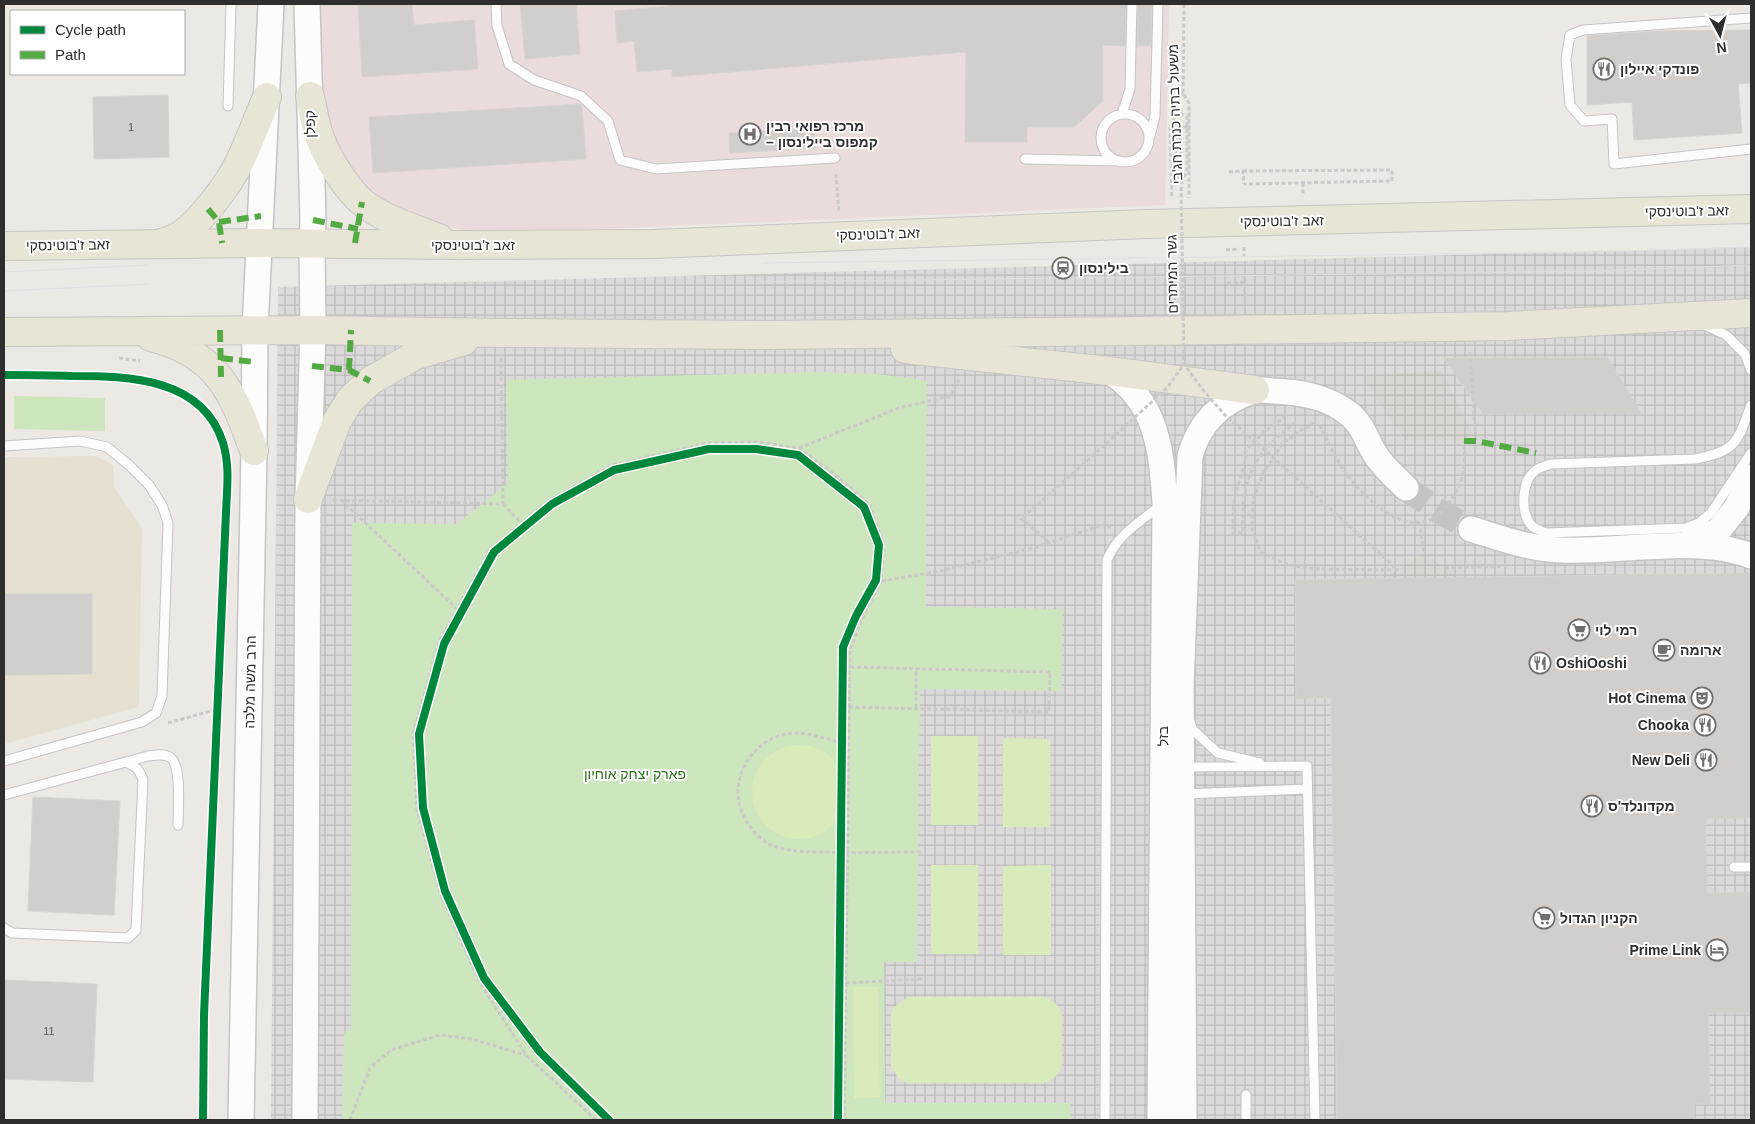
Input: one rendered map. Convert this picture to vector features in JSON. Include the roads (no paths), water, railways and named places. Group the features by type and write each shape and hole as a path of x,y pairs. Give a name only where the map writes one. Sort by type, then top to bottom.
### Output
{"main road":[{"path":"310,96 320,138 336,169 362,202 404,225 457,245"},
{"path":"160,244 178,237 208,209 239,163 267,97"},
{"name":"זאב ז'בוטינסקי","path":"4,246 259,243 653,244 1190,223 1751,209"},
{"path":"4,332 255,329 767,335 1469,327 1751,313"},
{"path":"128,331 178,345 202,360 221,377 235,402 254,451"},
{"path":"308,499 337,422 350,400 370,381 416,354 501,333"},
{"path":"767,335 1109,371 1255,390"}],"street":[{"path":"259,243 271,4"},
{"name":"קפלן","path":"307,4 312,244"},
{"name":"הרב משה מלכה","path":"241,1120 255,329 259,243"},
{"path":"306,1120 308,499 313,330 312,244"},
{"name":"בזל","path":"1109,371 1123,380 1136,393 1151,420 1159,448 1165,502 1176,780 1184,1120"},
{"path":"1255,390 1296,392 1325,400 1350,414 1363,431 1386,470 1406,488"},
{"name":"בזל","path":"1160,1120 1182,686 1190,456 1195,440 1206,421 1227,402 1255,390"},
{"path":"1682,546 1718,531 1737,507 1750,479"},
{"path":"1471,529 1537,547 1561,550 1682,546 1713,547 1744,552 1751,556"}],"lane":[{"path":"228,106 231,4"},
{"path":"496,4 497,26 509,64 534,80 581,96 608,122 620,160 656,169 836,158"},
{"path":"1122,114 1130,89 1132,4"},
{"path":"1150,136 1148,129 1138,117 1130,114 1114,116 1108,122 1101,136 1105,152 1110,158 1118,161 1126,163 1133,161 1146,152 1156,116 1158,4"},
{"path":"1751,18 1583,30 1570,35 1566,59 1570,106 1584,121 1612,119 1614,164 1751,149"},
{"path":"1025,159 1118,161"},
{"path":"1680,317 1704,324 1726,335 1745,354 1751,370"},
{"path":"1751,405 1740,434 1728,450 1714,455 1695,459 1551,464 1535,470 1528,479 1525,488 1524,505 1527,518 1532,527 1546,533 1686,528 1699,523 1711,513 1751,452"},
{"path":"4,446 80,442 107,447 149,485 162,505 168,523 162,696 156,713 142,722 4,761"},
{"path":"1105,1120 1106,560 1112,546 1122,536 1165,502"},
{"path":"1182,686 1192,729 1218,753 1275,766"},
{"path":"4,795 148,756 163,755 171,758 176,766 178,824"},
{"path":"4,928 12,933 128,938 136,930 143,780 140,770 125,762"},
{"path":"1176,780 1275,766 1307,766 1314,1120"},
{"path":"1176,780 1308,789"},
{"path":"1734,867 1751,867"},
{"path":"1246,1095 1246,1120"}],"tunnel":[{"path":"1406,488 1434,508 1471,529"}],"tram line":[{"path":"762,263 1598,252 1751,247"},
{"path":"4,272 149,265"},
{"path":"762,282 1598,271 1751,265"},
{"path":"4,291 150,284"}],"place":[{"name":"פונדקי איילון","path":"1604,69"},
{"name":"מרכז רפואי רבין – קמפוס ביילינסון","path":"750,134"},
{"name":"בילינסון","path":"1063,268"},
{"name":"רמי לוי","path":"1579,630"},
{"name":"ארומה","path":"1664,650"},
{"name":"OshiOoshi","path":"1540,663"},
{"name":"Hot Cinema","path":"1702,698"},
{"name":"Chooka","path":"1705,725"},
{"name":"New Deli","path":"1706,760"},
{"name":"מקדונלד'ס","path":"1592,806"},
{"name":"הקניון הגדול","path":"1544,918"},
{"name":"Prime Link","path":"1717,950"}],"park label":[{"name":"פארק יצחק אוחיון","path":"635,774"}]}
